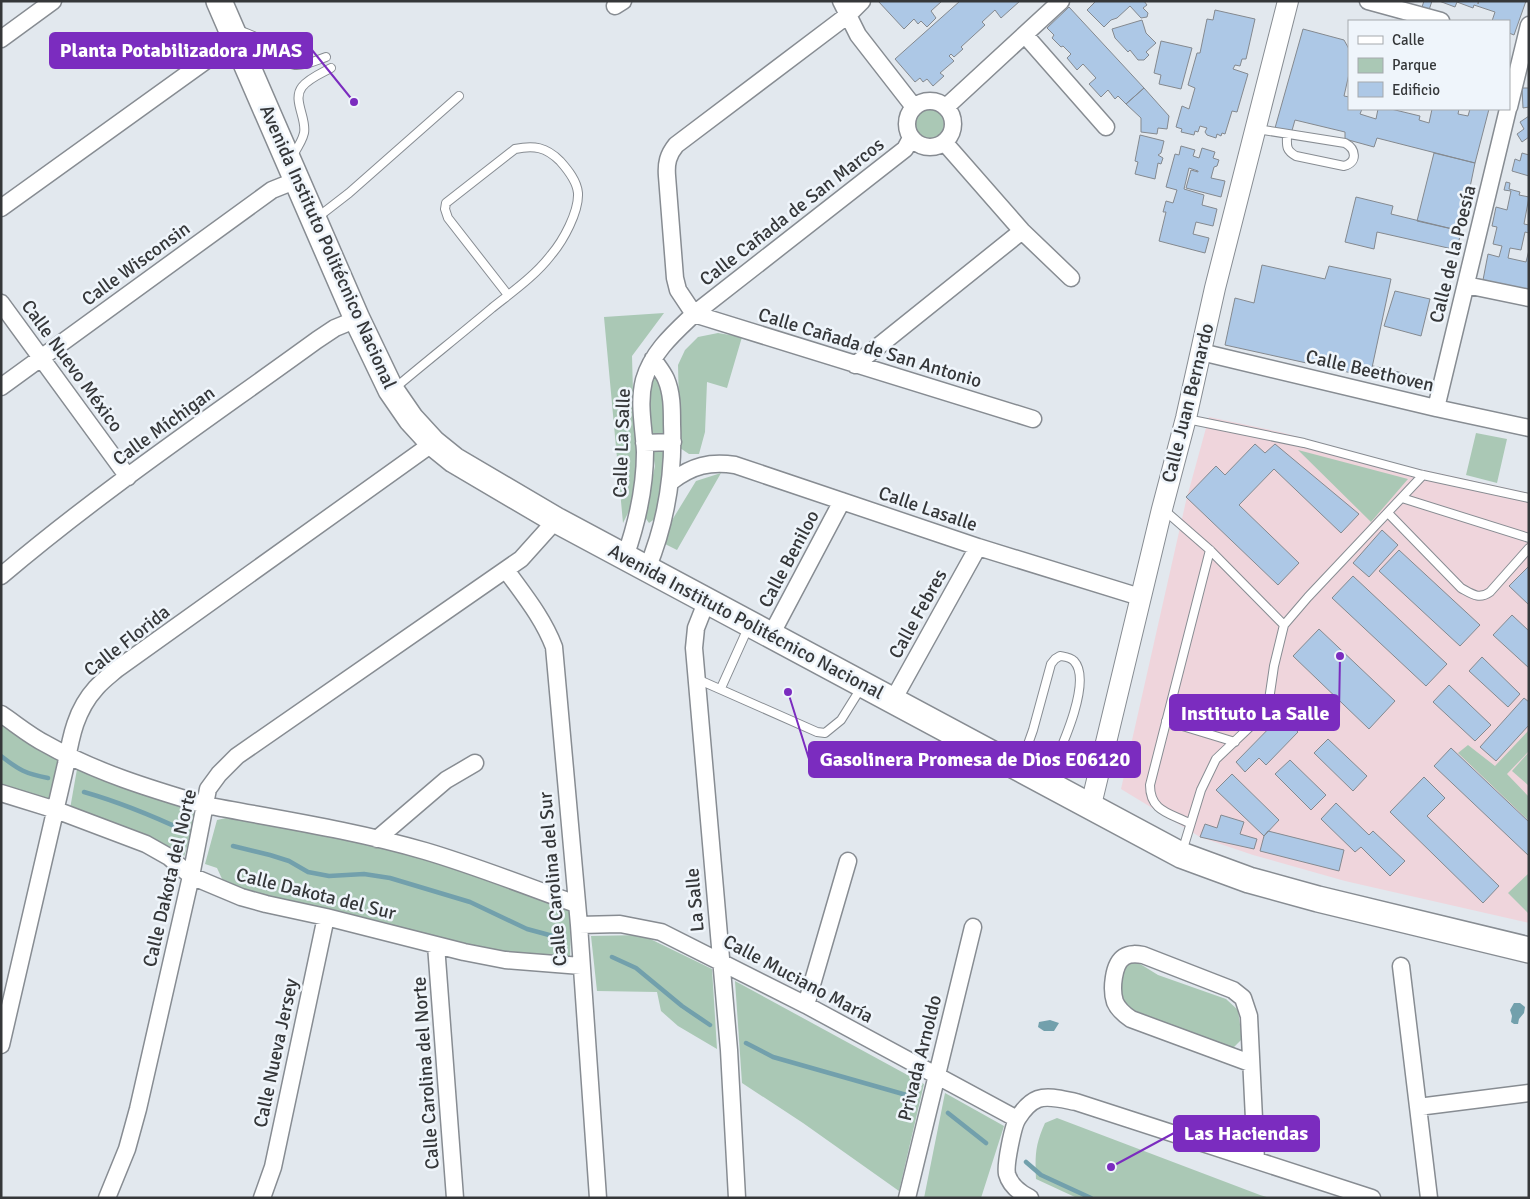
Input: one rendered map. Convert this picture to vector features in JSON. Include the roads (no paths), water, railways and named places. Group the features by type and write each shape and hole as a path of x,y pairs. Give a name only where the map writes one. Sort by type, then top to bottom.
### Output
{"main road":[{"name":"Avenida Instituto Politécnico Nacional","path":"219,1 357,319 391,390 411,420 433,443 454,460 556,520 624,557 1020,767 1181,855 1249,880 1318,899 1529,950"}],"street":[{"path":"1,39 53,1"},
{"path":"694,314 678,290 675,278 666,164 669,153 845,8 862,1"},
{"path":"946,107 1061,1"},
{"name":"Calle Juan Bernardo","path":"1091,805 1140,597 1202,352 1215,288 1288,1"},
{"path":"1368,1 1437,20"},
{"path":"845,8 858,35 914,107"},
{"name":"Calle de la Poesía","path":"1510,93 1516,42 1529,25"},
{"path":"1,208 233,33"},
{"path":"1025,34 1106,127"},
{"path":"934,101 946,107 953,121 952,129 944,142 930,147 916,143 911,138 906,125 910,112 914,107 920,102 934,101"},
{"name":"Calle de la Poesía","path":"1436,408 1507,110"},
{"name":"Calle Cañada de San Marcos","path":"694,314 905,149 911,138"},
{"path":"944,142 1022,231 1071,278"},
{"name":"Calle Wisconsin","path":"1,387 272,190 293,171"},
{"path":"855,365 1022,231"},
{"path":"1466,285 1529,298"},
{"name":"Calle Nuevo México","path":"1,303 128,477"},
{"name":"Calle La Salle","path":"624,557 635,528 641,503 644,477 641,403 644,380 653,359 668,338 694,314"},
{"name":"Calle Cañada de San Antonio","path":"694,314 1033,420"},
{"name":"Calle Míchigan","path":"1,576 39,544 128,477 317,340 335,328 357,319"},
{"name":"Calle Beethoven","path":"1202,352 1436,408 1529,428"},
{"path":"647,569 664,524 672,480 672,400 666,378 653,359"},
{"path":"644,443 673,442"},
{"name":"Calle Florida","path":"1,1045 56,810 73,726 85,703 97,687 117,670 433,443"},
{"name":"Calle Lasalle","path":"672,480 687,470 703,464 722,463 735,465 978,547 1140,597"},
{"name":"Calle Beniloo","path":"761,629 842,501"},
{"name":"Calle Dakota del Norte","path":"107,1198 127,1150 138,1109 191,876 208,790 219,774 237,756 521,559 556,520"},
{"name":"Calle Febres","path":"893,700 978,547"},
{"name":"Calle Carolina del Sur","path":"506,570 539,614 554,647 579,925 598,1198"},
{"name":"La Salle","path":"707,600 696,628 694,648 729,1050 737,1198"},
{"path":"1,714 44,744 116,776 205,805 377,839 424,851 466,864 576,904"},
{"path":"377,839 446,780 475,763"},
{"name":"Calle Dakota del Sur","path":"1,792 56,810 146,844 169,857 191,876 241,897 505,960 581,966"},
{"path":"806,1005 848,862"},
{"name":"Calle Nueva Jersey","path":"262,1198 273,1166 326,917"},
{"name":"Calle Muciano María","path":"579,925 620,924 654,930 806,1005 1017,1119"},
{"name":"Privada Arnoldo","path":"907,1198 973,927"},
{"name":"Calle Carolina del Norte","path":"436,945 455,1198"},
{"path":"1250,1063 1131,1019 1125,1015 1115,1002 1112,983 1120,961 1125,956 1134,953 1144,955 1233,990 1243,998 1248,1016 1256,1160"},
{"path":"1401,966 1429,1198"},
{"path":"1418,1107 1529,1093"},
{"path":"1027,1196 1010,1180 1006,1165 1017,1119 1027,1106 1039,1099 1054,1098 1076,1102 1372,1198"}],"lane":[{"path":"233,33 251,34 264,42 281,60 296,65 326,57"},
{"path":"293,171 304,132 304,119 298,98 300,89 312,79 332,68"},
{"path":"314,220 349,193 459,96"},
{"path":"1256,128 1345,143 1352,147 1354,151 1353,159 1344,166 1296,156 1286,148 1288,134"},
{"path":"391,390 508,295 536,271 551,256 562,240 576,208 578,194 576,182 554,155 543,148 528,146 515,149 446,203 445,209 448,218 508,295"},
{"path":"1186,418 1296,442 1423,475 1529,498"},
{"path":"1181,855 1208,772 1216,760 1264,712 1269,700 1274,666 1284,625 1423,475"},
{"path":"1402,498 1529,538"},
{"path":"1162,509 1210,550 1284,625"},
{"path":"1388,513 1461,588 1476,596 1481,597 1490,592 1529,548"},
{"path":"1190,823 1154,804 1151,799 1150,785 1210,550"},
{"path":"721,688 761,629"},
{"path":"1020,767 1051,664 1060,656 1069,657 1075,662 1079,670 1078,693 1068,730 1046,782"},
{"path":"697,679 817,732 825,733 841,720 864,684"},
{"path":"1166,721 1235,742"}],"water":[{"path":"1514,1003 1520,1003 1525,1007 1518,1024 1511,1022 1510,1010"},
{"path":"1050,1020 1059,1023 1054,1031 1044,1031 1038,1027 1039,1022"}],"waterway":[{"path":"1,756 23,771 48,778"},
{"path":"84,792 136,810 185,831"},
{"path":"233,846 289,861 308,872 329,876 364,874 390,878 470,902 527,929 564,939"},
{"path":"612,957 636,968 682,1006 710,1025"},
{"path":"746,1043 773,1057 910,1096"},
{"path":"948,1113 986,1143"},
{"path":"1026,1162 1041,1175 1091,1198"}],"place":[{"name":"Planta Potabilizadora JMAS","path":"354,102"},
{"name":"Instituto La Salle","path":"1340,656"},
{"name":"Gasolinera Promesa de Dios E06120","path":"788,692"},
{"name":"Las Haciendas","path":"1111,1167"}]}
